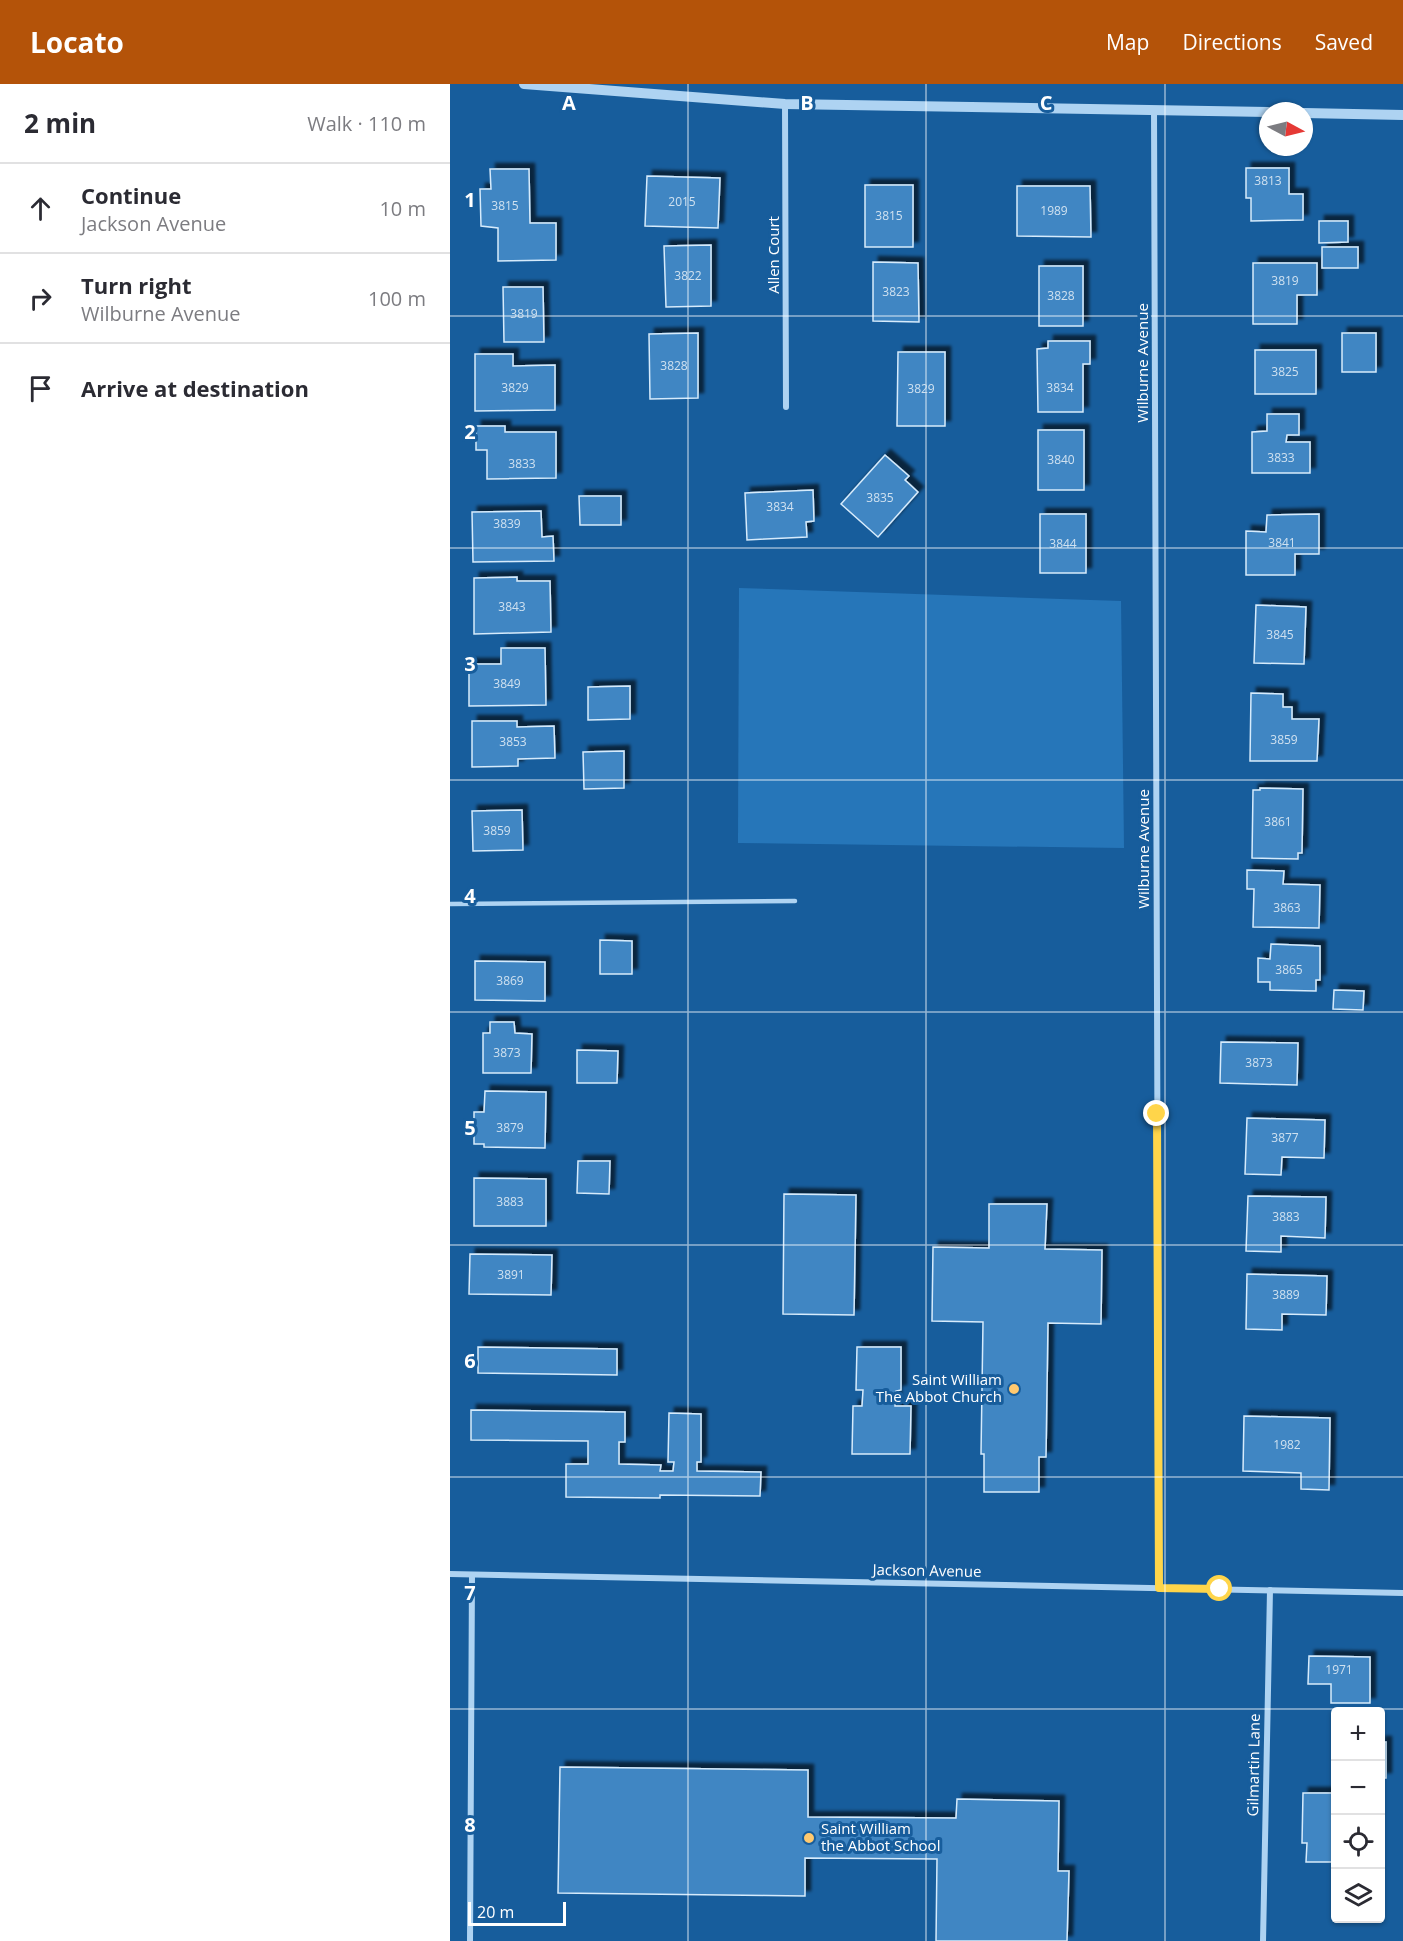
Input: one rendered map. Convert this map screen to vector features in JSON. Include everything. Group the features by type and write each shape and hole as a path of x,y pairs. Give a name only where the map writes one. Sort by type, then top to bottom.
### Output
{"street":[{"path":"524,84 786,104 1259,112"},
{"name":"Allen Court","path":"786,104 786,407"},
{"name":"Wilburne Avenue","path":"1154,109 1159,1588"},
{"path":"1313,113 1403,115"},
{"name":"Jackson Avenue","path":"450,1574 1403,1593"},
{"path":"470,1941 472,1575"},
{"name":"Gilmartin Lane","path":"1263,1941 1270,1590"}],"lane":[{"path":"450,904 795,901"}],"shaded area":[{"path":"739,588 1121,601 1124,848 738,843"}],"building":[{"path":"1246,168 1289,168 1289,194 1303,194 1303,220 1251,221 1251,198 1246,198"},
{"path":"490,169 529,169 530,223 556,223 556,260 498,261 498,228 481,226 480,189 491,189"},
{"path":"647,176 720,178 718,228 645,226"},
{"path":"865,185 913,185 913,247 865,247"},
{"path":"1017,186 1090,186 1091,237 1017,236"},
{"path":"1319,221 1348,221 1348,242 1319,243"},
{"path":"711,245 711,306 666,307 664,246"},
{"path":"1322,247 1358,247 1358,268 1322,268"},
{"path":"873,262 918,263 919,322 873,321"},
{"path":"1253,263 1317,263 1317,295 1297,295 1297,324 1253,324"},
{"path":"1039,266 1083,266 1083,326 1039,326"},
{"path":"503,287 543,287 544,342 504,342"},
{"path":"698,333 698,398 650,399 649,334"},
{"path":"1342,333 1376,333 1376,372 1342,372"},
{"path":"1048,341 1090,341 1090,364 1083,364 1083,412 1038,412 1037,349 1048,348"},
{"path":"1255,350 1316,350 1316,394 1255,394"},
{"path":"898,352 945,352 945,426 897,426"},
{"path":"475,354 513,354 513,366 555,365 555,410 475,411"},
{"path":"1267,414 1299,414 1299,435 1287,435 1286,442 1310,442 1310,473 1252,473 1252,432 1267,431"},
{"path":"476,426 505,426 505,432 556,432 556,478 487,479 487,450 476,450"},
{"path":"1038,430 1084,430 1084,490 1038,490"},
{"path":"885,455 909,476 905,480 918,492 878,537 841,504"},
{"path":"813,490 814,521 806,522 807,537 747,540 745,493"},
{"path":"579,496 621,496 621,525 580,525"},
{"path":"541,511 542,537 553,536 554,561 473,562 472,512"},
{"path":"1040,514 1086,514 1086,573 1040,573"},
{"path":"1319,514 1319,554 1295,554 1295,575 1246,575 1246,531 1266,532 1267,515"},
{"path":"517,577 517,581 550,581 551,632 474,634 474,578"},
{"path":"1256,605 1306,607 1304,664 1254,663"},
{"path":"501,648 545,648 546,705 469,706 469,664 501,664"},
{"path":"630,686 630,719 588,720 588,687"},
{"path":"1251,693 1283,694 1283,707 1292,707 1292,719 1319,719 1317,761 1250,761"},
{"path":"472,721 517,721 517,727 554,726 555,758 518,759 518,766 472,767"},
{"path":"624,751 624,788 584,789 583,752"},
{"path":"1260,788 1303,789 1302,853 1298,853 1298,859 1252,858 1253,790 1260,790"},
{"path":"522,810 523,850 473,851 472,811"},
{"path":"1247,870 1284,871 1283,884 1320,885 1319,928 1253,927 1254,889 1247,889"},
{"path":"600,940 632,941 632,974 600,974"},
{"path":"1271,944 1320,946 1320,980 1316,980 1316,991 1270,990 1270,982 1258,982 1258,958 1270,959"},
{"path":"475,961 545,962 545,1001 475,1000"},
{"path":"1334,990 1364,991 1363,1010 1333,1009"},
{"path":"490,1022 514,1022 515,1033 532,1034 531,1073 483,1073 483,1033 490,1033"},
{"path":"1221,1042 1298,1043 1297,1085 1220,1083"},
{"path":"577,1050 618,1051 617,1083 577,1083"},
{"path":"485,1091 546,1092 545,1148 484,1147 484,1144 474,1144 474,1112 484,1112"},
{"path":"1247,1118 1325,1120 1324,1158 1282,1157 1281,1175 1245,1174"},
{"path":"578,1161 610,1161 609,1194 577,1193"},
{"path":"474,1178 546,1179 546,1226 474,1226"},
{"path":"784,1194 856,1195 854,1315 783,1314"},
{"path":"1248,1196 1326,1197 1325,1238 1281,1236 1281,1252 1246,1251"},
{"name":"Saint William The Abbot Church","path":"989,1204 1047,1204 1045,1249 1102,1250 1101,1324 1048,1323 1046,1457 1039,1457 1039,1492 984,1492 984,1454 981,1454 983,1322 932,1321 933,1247 989,1248"},
{"path":"470,1254 552,1255 551,1295 469,1294"},
{"path":"1247,1274 1327,1276 1326,1315 1282,1314 1282,1330 1246,1329"},
{"path":"478,1347 617,1349 617,1375 478,1373"},
{"path":"857,1347 901,1347 901,1390 896,1391 895,1406 911,1406 910,1454 852,1454 853,1406 862,1406 863,1390 856,1390"},
{"path":"471,1410 625,1412 625,1442 619,1442 619,1464 661,1465 660,1471 673,1471 674,1462 668,1462 669,1413 701,1414 701,1462 697,1462 697,1471 761,1472 760,1496 566,1497 566,1464 588,1464 588,1441 471,1440"},
{"path":"1244,1416 1330,1418 1329,1490 1301,1489 1301,1473 1243,1471"},
{"path":"1309,1656 1370,1657 1370,1703 1331,1703 1331,1684 1308,1684"},
{"path":"1385,1742 1386,1742 1385,1778"},
{"name":"Saint William the Abbot School","path":"560,1767 808,1770 808,1817 956,1818 957,1799 1059,1801 1058,1871 1069,1871 1067,1941 936,1941 937,1859 805,1858 805,1896 558,1893"},
{"path":"1303,1793 1331,1793 1331,1862 1306,1862 1307,1843 1302,1843"}],"place":[{"name":"Saint William The Abbot Church","path":"1014,1389"},
{"name":"Saint William the Abbot School","path":"809,1838"}],"route":[{"path":"1157,1114 1159,1588 1220,1589"}]}
